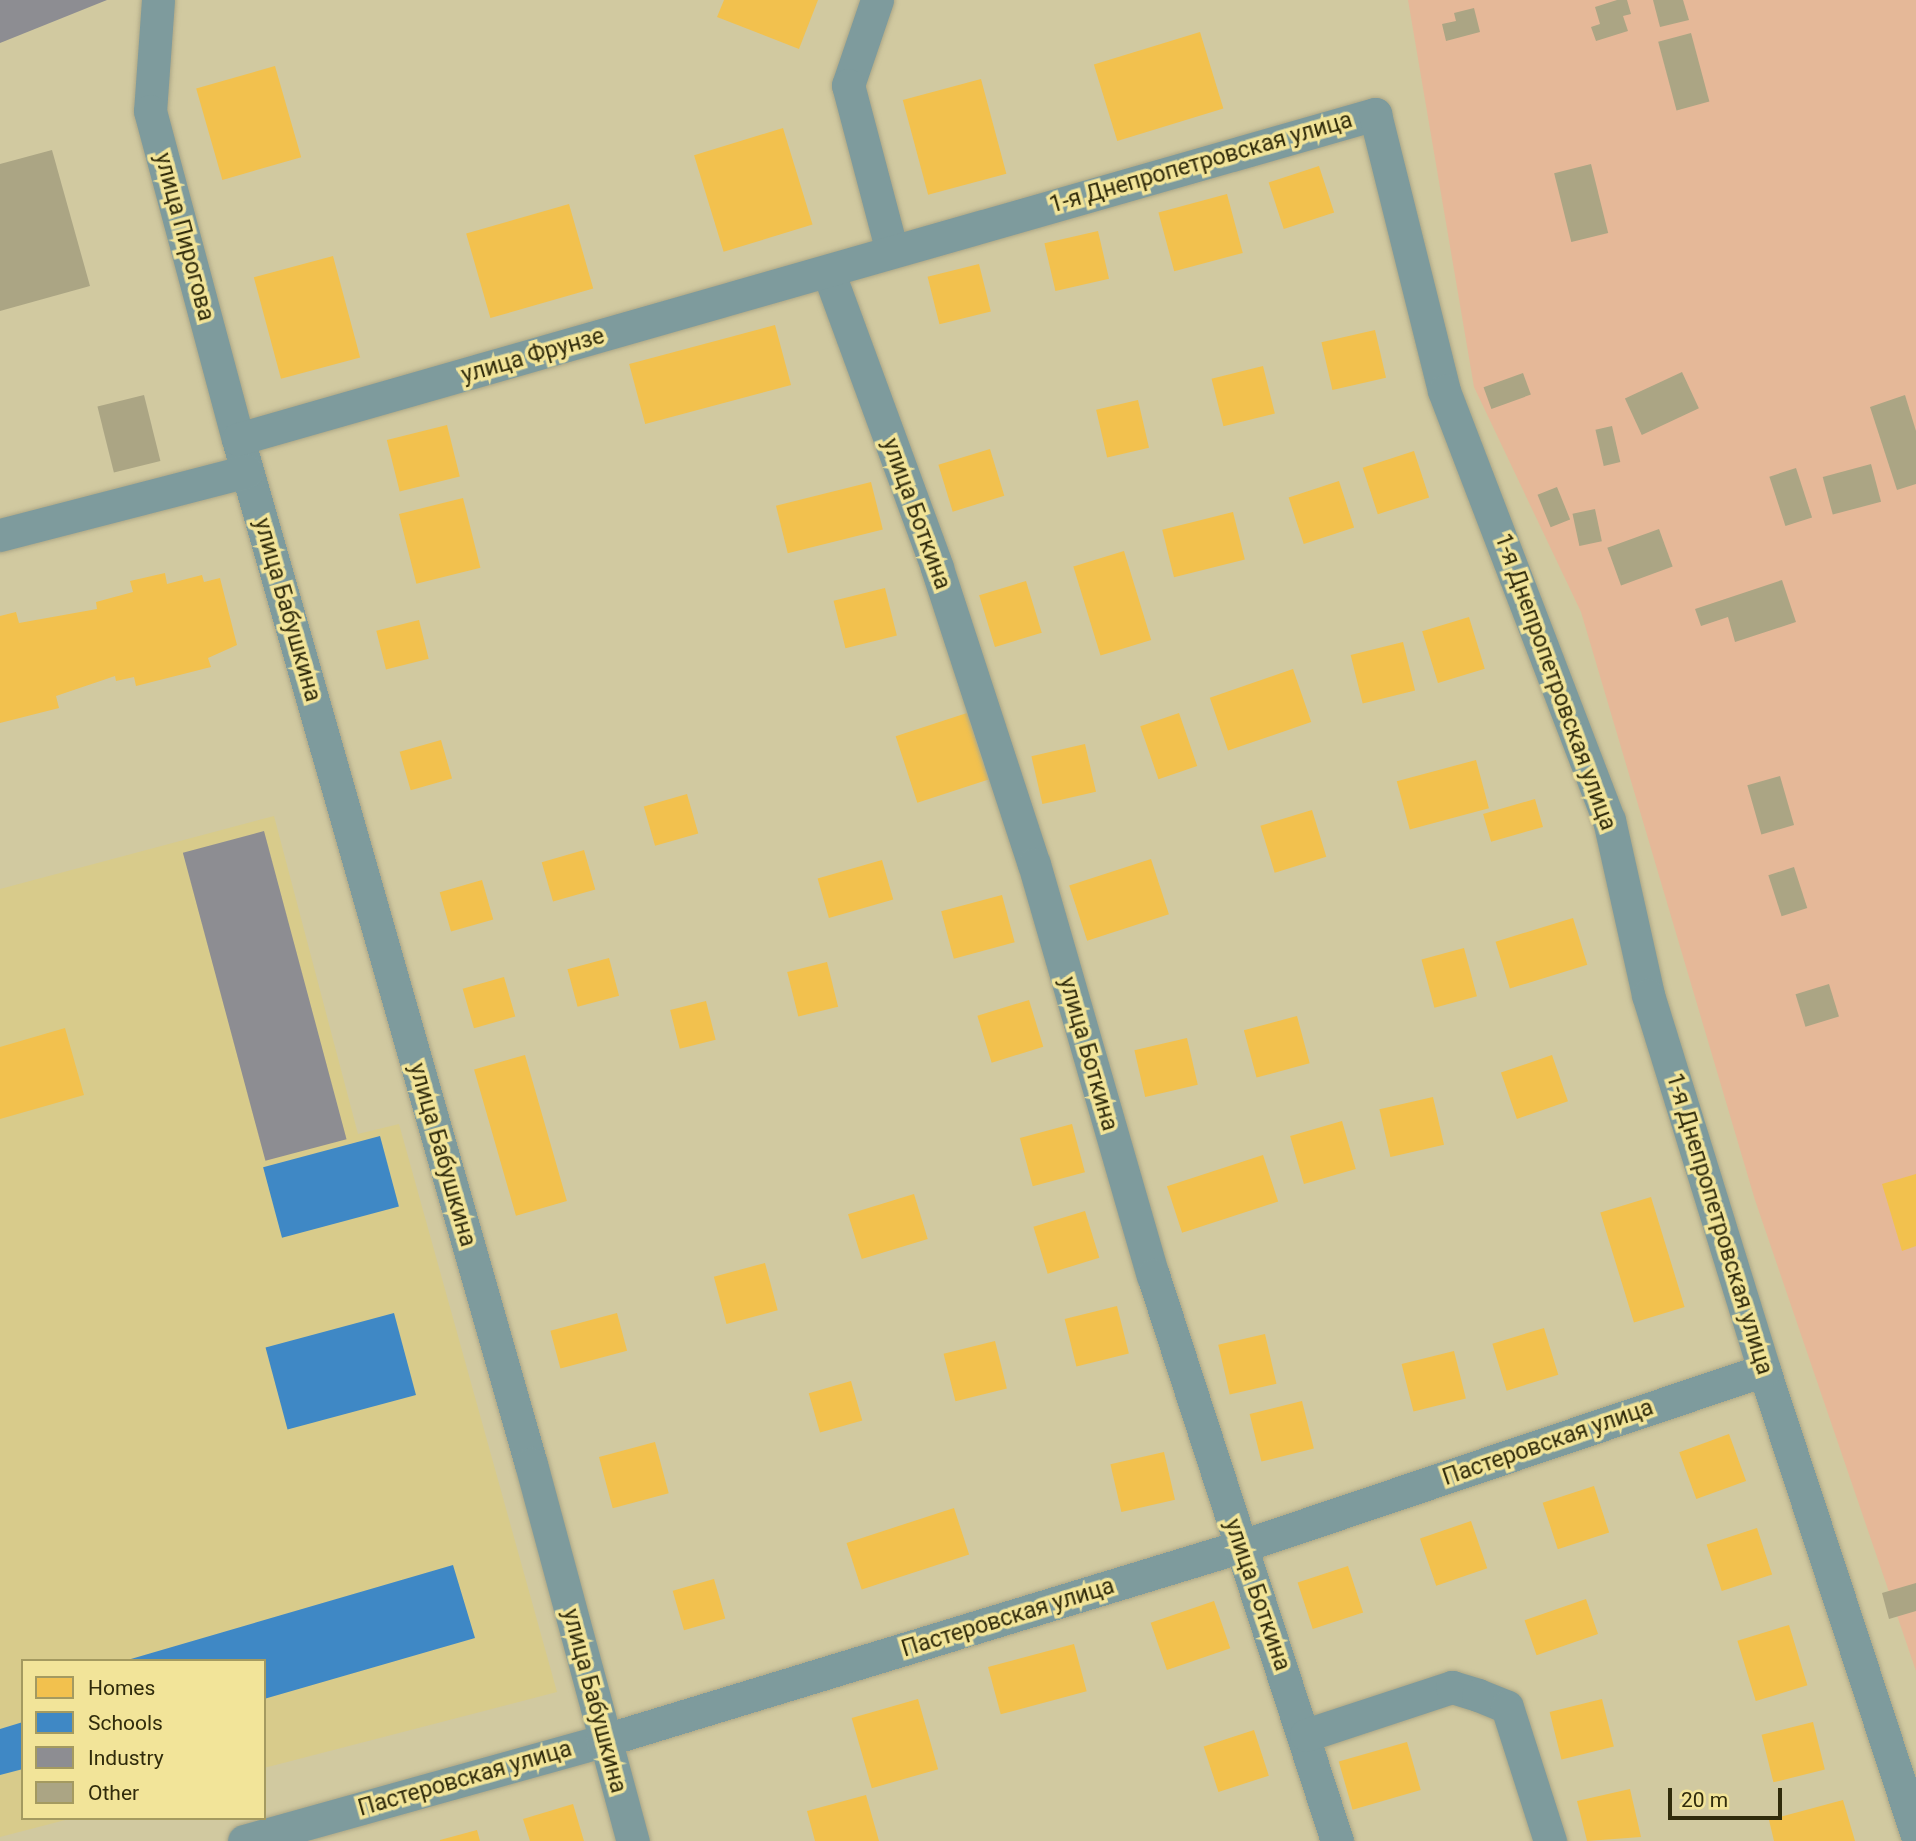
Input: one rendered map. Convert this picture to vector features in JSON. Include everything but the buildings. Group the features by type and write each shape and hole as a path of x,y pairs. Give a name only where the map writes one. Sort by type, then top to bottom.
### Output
{"street":[{"name":"улица Пирогова","path":"158,0 150,111 247,471"},
{"path":"877,0 848,85 892,251"},
{"name":"1-я Днепропетровская улица","path":"828,271 1375,114 1444,391 1609,820 1648,995 1764,1370 1916,1833"},
{"name":"улица Фрунзе","path":"238,439 828,271"},
{"name":"улица Боткина","path":"828,271 937,568 1034,864 1153,1275 1239,1548 1306,1735 1337,1841"},
{"path":"0,535 247,471"},
{"name":"улица Бабушкина","path":"247,471 531,1464 603,1741 633,1841"},
{"name":"Пастеровская улица","path":"244,1841 603,1741 1239,1548 1764,1370"},
{"path":"1306,1735 1452,1687 1507,1707 1550,1841"}],"shaded area":[{"path":"1408,0 1916,0 1916,1671 1755,1200 1581,612 1474,387"},
{"path":"274,816 358,1134 399,1124 557,1692 266,1767 266,1659 21,1659 21,1820 65,1820 0,1837 0,889"}]}
